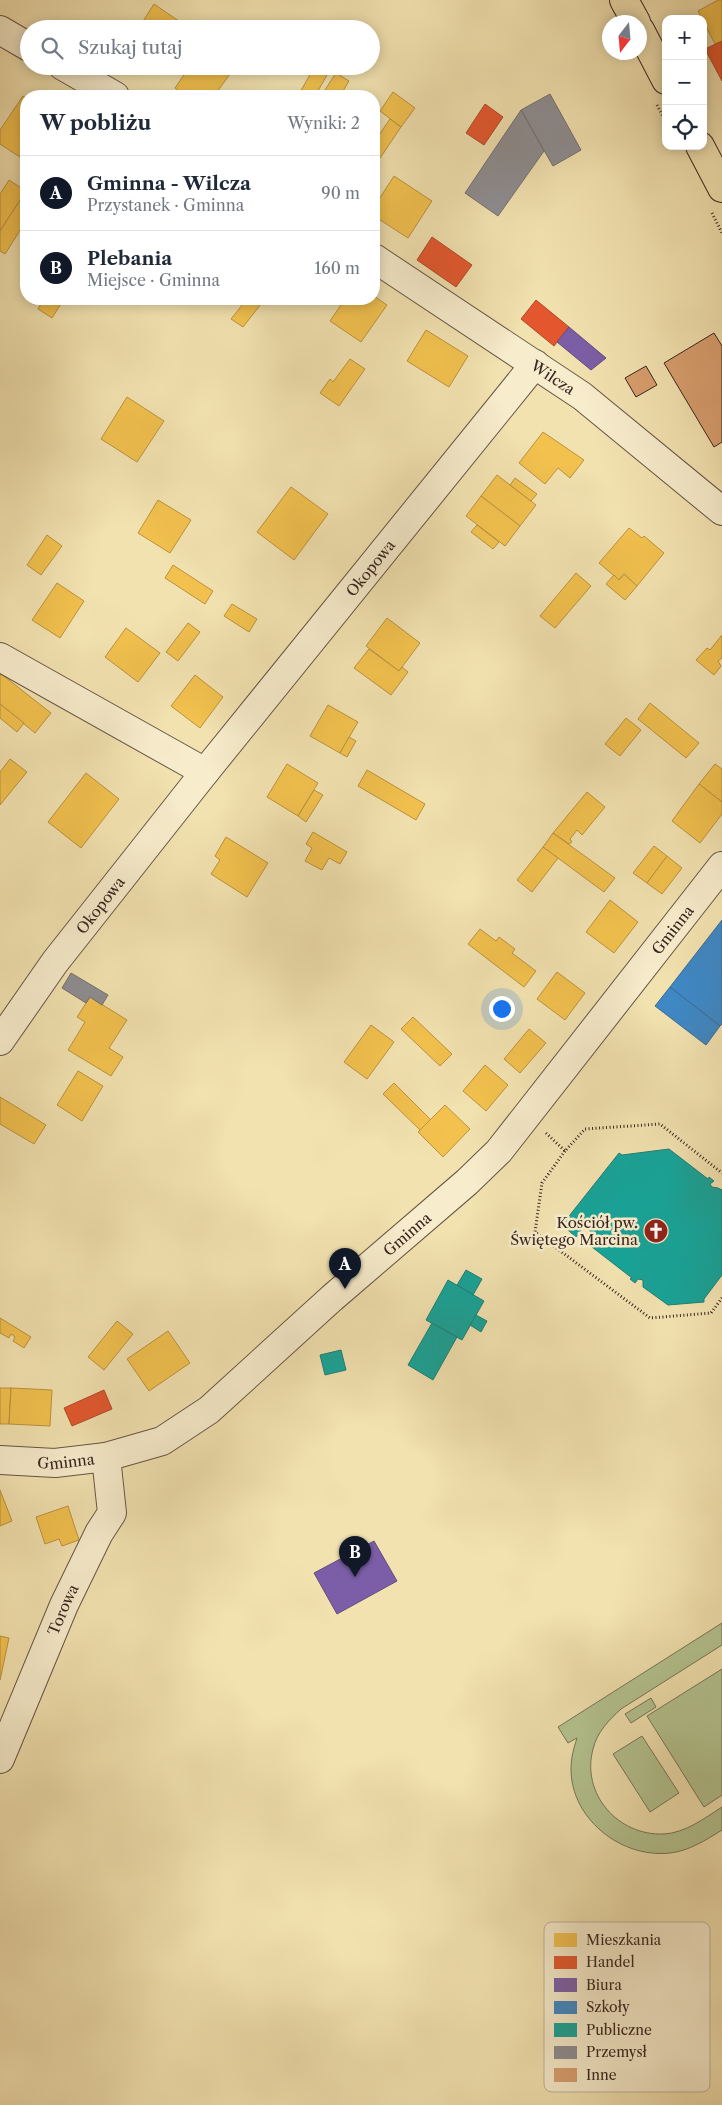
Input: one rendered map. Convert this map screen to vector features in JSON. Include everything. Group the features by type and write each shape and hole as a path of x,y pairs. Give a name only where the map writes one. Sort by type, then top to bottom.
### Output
{"main road":[{"path":"624,0 632,15"},
{"path":"647,43 662,72"},
{"path":"702,150 722,188"}],"street":[{"path":"0,30 20,41"},
{"path":"79,75 105,90"},
{"name":"Wilcza","path":"380,262 582,396 722,511"},
{"name":"Okopowa","path":"0,1041 55,962 205,772 535,364"},
{"path":"0,657 205,772"},
{"name":"Gminna","path":"0,1460 55,1462 106,1458 162,1441 209,1410 332,1298 467,1182 499,1151 722,866"},
{"name":"Torowa","path":"0,1759 64,1605 99,1533 112,1513 106,1458"}],"path":[{"path":"722,1173 660,1124 585,1129 565,1151 542,1183 535,1232 650,1318 711,1313 722,1298"},
{"path":"542,1129 565,1151"}],"green space":[{"path":"722,1623 722,1645 621,1709 608,1722 600,1732 595,1743 591,1766 593,1782 598,1796 618,1820 632,1828 647,1833 672,1833 694,1824 722,1807 722,1830 684,1850 670,1853 650,1853 631,1848 613,1840 598,1828 585,1813 576,1796 571,1777 572,1757 577,1738 568,1743 558,1727"},
{"path":"722,1669 722,1795 704,1807 647,1716"},
{"path":"651,1698 656,1707 631,1723 625,1714"},
{"path":"642,1736 679,1793 650,1812 613,1754"}],"building: Mieszkania":[{"path":"718,0 722,0 722,41 715,44 707,28 707,15 700,15 698,11"},
{"path":"154,4 177,20 144,20"},
{"path":"184,75 229,75 218,90 178,90 175,88"},
{"path":"310,75 327,75 318,90 301,90"},
{"path":"335,75 339,75 349,81 344,90 325,90"},
{"path":"393,92 415,108 401,127 380,111"},
{"path":"20,100 20,157 0,144 0,130"},
{"path":"390,119 401,127 380,158 380,133"},
{"path":"394,176 432,201 408,238 380,220 380,198"},
{"path":"9,180 20,187 20,200 0,231 0,194"},
{"path":"20,200 20,230 5,254 0,251 0,231"},
{"path":"380,300 387,305 361,342 330,321 341,305 380,305"},
{"path":"40,305 60,305 52,318 38,309"},
{"path":"242,305 260,305 243,327 231,319"},
{"path":"426,330 468,356 449,387 407,361"},
{"path":"350,359 365,369 339,406 320,393 330,379 333,382"},
{"path":"127,397 164,421 137,462 101,439"},
{"path":"543,432 584,460 570,478 558,468 545,484 519,463"},
{"path":"497,475 536,505 520,526 481,496"},
{"path":"515,478 537,494 531,501 510,485"},
{"path":"291,487 328,514 294,560 257,532"},
{"path":"481,496 520,526 505,546 466,516"},
{"path":"158,500 191,520 170,553 138,533"},
{"path":"477,525 499,542 493,549 471,532"},
{"path":"629,528 642,538 644,536 664,553 637,586 624,574 619,580 599,563"},
{"path":"47,535 62,546 41,575 27,565"},
{"path":"173,565 213,591 205,604 165,578"},
{"path":"576,573 591,586 555,628 540,616"},
{"path":"624,574 637,586 625,600 606,584 614,575 619,580"},
{"path":"57,583 84,601 60,638 32,620"},
{"path":"232,604 257,619 249,632 224,616"},
{"path":"387,618 420,643 399,671 366,646"},
{"path":"188,623 200,632 178,661 166,652"},
{"path":"126,628 160,653 138,682 105,657"},
{"path":"722,635 722,658 718,661 721,666 714,675 696,660 707,648 710,650"},
{"path":"369,649 399,671 402,667 408,672 391,695 354,668"},
{"path":"0,673 51,713 35,733 0,704"},
{"path":"195,675 223,697 200,728 171,706"},
{"path":"650,703 699,743 686,758 638,719"},
{"path":"0,704 24,723 17,732 0,718"},
{"path":"328,705 358,722 340,753 310,736"},
{"path":"626,718 641,730 620,756 605,744"},
{"path":"349,737 356,741 347,757 340,753"},
{"path":"10,759 27,772 0,805 0,772"},
{"path":"287,764 318,783 298,816 267,797"},
{"path":"715,764 722,769 722,802 699,784"},
{"path":"367,770 425,804 416,820 358,786"},
{"path":"86,773 119,799 81,848 48,822"},
{"path":"699,784 722,802 722,814 700,843 672,821"},
{"path":"314,790 323,795 306,822 298,816"},
{"path":"587,792 605,807 582,835 577,830 570,839 572,842 569,844 553,833"},
{"path":"313,832 347,852 340,864 329,858 322,870 305,861 312,848 306,844"},
{"path":"553,833 615,878 604,892 543,847"},
{"path":"226,837 268,863 247,897 211,874 220,860 215,856"},
{"path":"654,846 667,856 647,883 633,873"},
{"path":"543,847 558,858 532,892 517,880"},
{"path":"667,856 682,868 662,894 647,883"},
{"path":"610,900 638,922 614,953 586,932"},
{"path":"480,929 496,941 499,937 515,949 512,953 536,971 524,987 468,944"},
{"path":"557,972 585,993 565,1020 537,999"},
{"path":"90,997 127,1020 109,1048 123,1057 111,1076 68,1050 85,1022 77,1017"},
{"path":"413,1017 452,1054 440,1066 401,1029"},
{"path":"371,1025 394,1042 367,1079 344,1062"},
{"path":"529,1029 546,1043 520,1073 504,1059"},
{"path":"485,1065 508,1085 486,1111 463,1091"},
{"path":"78,1071 103,1086 82,1121 57,1105"},
{"path":"394,1083 431,1120 420,1130 383,1094"},
{"path":"0,1097 46,1125 34,1144 0,1124"},
{"path":"445,1105 470,1129 443,1157 418,1132"},
{"path":"0,1318 31,1337 24,1348 13,1341 15,1337 11,1334 9,1338 0,1333"},
{"path":"117,1321 133,1334 104,1370 88,1357"},
{"path":"168,1331 190,1363 149,1391 127,1359"},
{"path":"0,1388 11,1388 9,1424 0,1424"},
{"path":"11,1388 52,1390 50,1426 9,1424"},
{"path":"0,1490 12,1521 0,1526"},
{"path":"68,1506 79,1540 62,1546 59,1539 45,1544 36,1517"},
{"path":"0,1636 9,1638 0,1680"}],"building: Handel":[{"path":"722,41 722,81 707,53 707,48"},
{"path":"485,104 503,117 484,145 466,133"},
{"path":"432,237 472,265 456,287 417,260"},
{"path":"536,300 569,327 554,346 521,319"},
{"path":"104,1390 112,1409 72,1426 64,1408"}],"building: Biura":[{"path":"569,327 606,358 591,370 557,342"},
{"path":"374,1541 397,1581 337,1614 314,1573"}],"building: Szkoły":[{"path":"722,920 722,1024 720,1026 670,987"},
{"path":"670,987 720,1026 706,1045 655,1006"}],"building: Publiczne":[{"name":"Kościół pw. Świętego Marcina","path":"669,1149 708,1179 709,1177 714,1181 710,1184 712,1187 722,1190 722,1275 704,1299 704,1302 668,1305 643,1287 643,1280 638,1279 635,1283 630,1279 632,1278 592,1247 589,1219 576,1237 562,1225 619,1153 622,1155"},
{"path":"466,1270 482,1279 473,1295 457,1285"},
{"path":"448,1280 484,1301 462,1340 426,1320"},
{"path":"476,1315 487,1321 481,1332 470,1325"},
{"path":"432,1323 457,1337 433,1380 408,1365"},
{"path":"341,1350 346,1370 325,1375 320,1355"}],"building: Przemysł":[{"path":"550,94 581,150 553,166 521,110"},
{"path":"521,110 544,151 498,216 465,193"},
{"path":"71,973 108,995 102,1005 90,997 86,1003 62,988"}],"building: Inne":[{"path":"714,333 722,346 722,442 714,447 664,363"},
{"path":"646,366 657,385 636,397 625,378"}],"place":[{"name":"Kościół pw. Świętego Marcina","path":"656,1231"},
{"name":"Gminna - Wilcza","path":"345,1289"},
{"name":"Plebania","path":"355,1577"}]}
